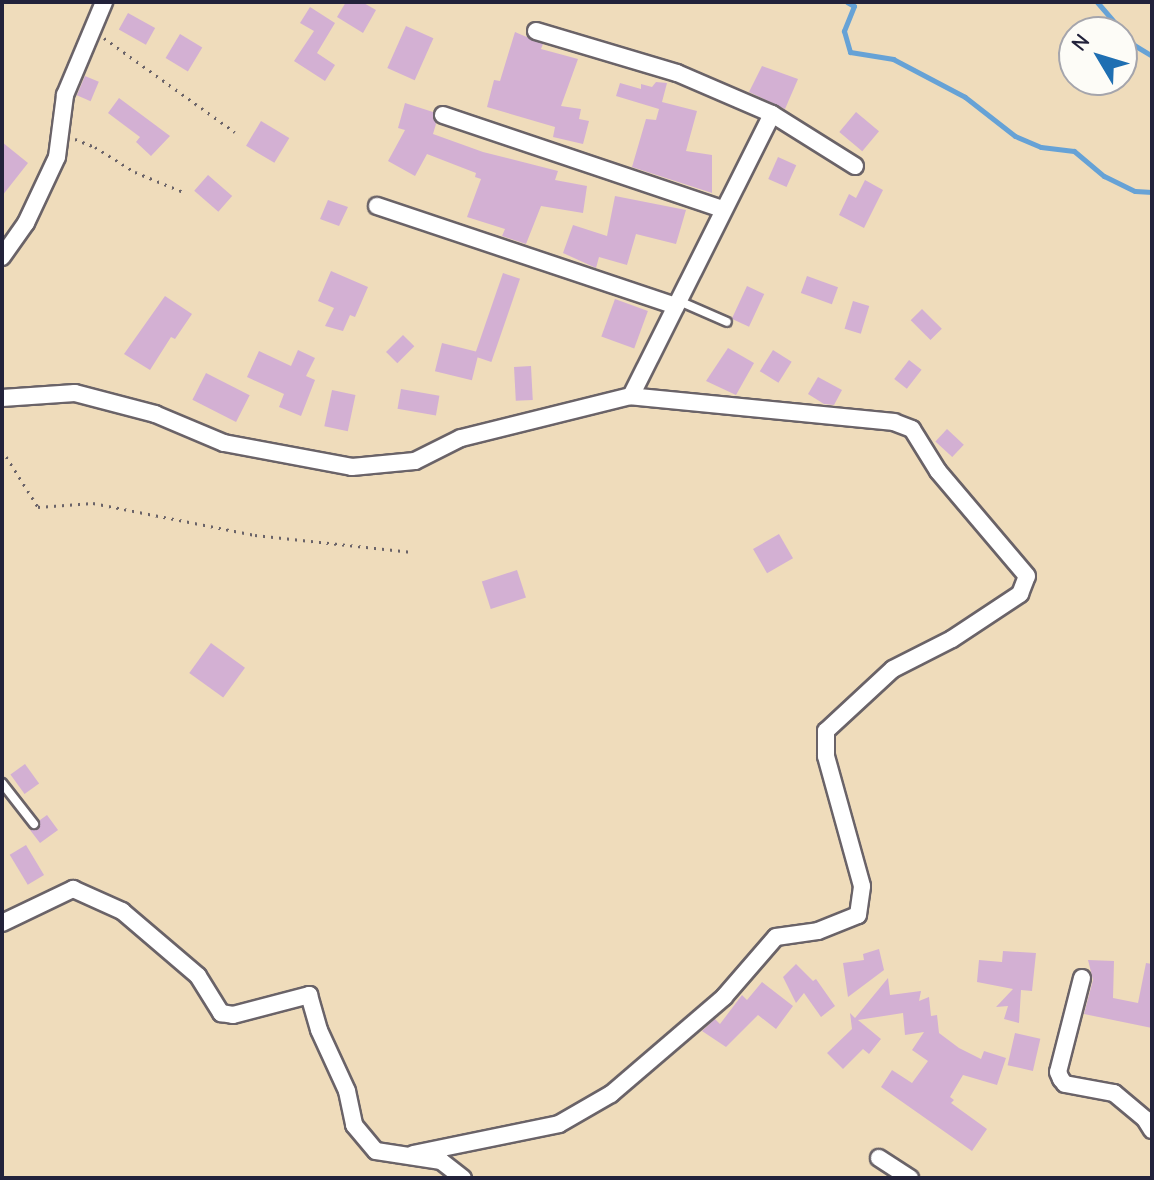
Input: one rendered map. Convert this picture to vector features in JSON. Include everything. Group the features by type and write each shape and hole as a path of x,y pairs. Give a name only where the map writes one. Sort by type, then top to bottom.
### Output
{"street":[{"path":"2,257 26,223 57,157 65,95 104,2"},
{"path":"536,31 677,73 772,114 855,166"},
{"path":"631,396 772,114"},
{"path":"443,115 723,209"},
{"path":"377,206 677,303"},
{"path":"2,398 75,393 155,414 224,443 352,467 415,461 461,438 631,396 894,422 912,429 938,471 1027,576 1020,594 952,639 893,669 826,731 826,756 862,886 858,915 818,931 776,937 724,997 611,1094 559,1124 413,1154"},
{"path":"2,923 73,889 122,911 198,976 221,1013 233,1015 309,995 319,1030 347,1091 354,1125 376,1151 413,1154 441,1161 463,1178"},
{"path":"1082,978 1058,1072 1061,1079 1065,1084 1114,1093 1145,1119 1152,1130"},
{"path":"879,1158 910,1178"}],"lane":[{"path":"677,303 727,322"},
{"path":"2,783 34,824"}],"path":[{"path":"91,29 235,132"},
{"path":"60,134 95,147 135,172 183,192"},
{"path":"2,450 38,507 107,504 255,535 412,552"}],"building":[{"path":"346,2 362,2 376,10 363,33 337,17"},
{"path":"310,7 335,23 317,53 335,65 325,81 294,61 314,31 300,23"},
{"path":"128,13 155,28 146,45 119,30"},
{"path":"406,26 433,38 415,80 387,68"},
{"path":"515,32 543,44 541,49 578,59 561,106 581,109 579,119 589,121 583,144 553,137 555,127 487,107 494,80 500,81"},
{"path":"180,34 202,47 188,71 166,58"},
{"path":"762,66 798,79 785,109 749,92"},
{"path":"85,76 99,82 91,101 77,95"},
{"path":"656,82 667,83 662,102 697,111 686,151 712,155 712,193 632,167 646,119 656,120 659,109 616,96 620,83 641,89 641,84 652,87"},
{"path":"119,98 170,136 151,156 136,142 140,137 108,113"},
{"path":"405,103 433,112 436,124 433,134 483,152 558,171 555,180 587,186 583,213 541,206 526,244 502,236 505,229 467,217 481,179 475,177 476,173 427,154 415,176 388,161 405,130 398,128"},
{"path":"856,112 879,131 862,151 839,132"},
{"path":"261,121 289,138 274,163 246,146"},
{"path":"2,142 28,163 2,196"},
{"path":"778,157 796,165 787,187 768,179"},
{"path":"208,175 232,196 218,212 194,191"},
{"path":"865,180 883,190 864,228 839,215 849,194 856,198"},
{"path":"615,196 686,210 676,244 636,234 627,265 599,257 596,268 563,253 573,225 607,236"},
{"path":"328,200 348,207 339,226 320,219"},
{"path":"331,271 368,287 355,317 350,315 343,331 325,326 334,308 318,301"},
{"path":"503,273 520,279 491,362 474,356"},
{"path":"807,276 838,287 832,304 801,293"},
{"path":"747,286 764,294 749,327 732,319"},
{"path":"165,296 192,314 175,339 171,337 150,370 124,354"},
{"path":"615,299 648,311 634,349 601,337"},
{"path":"853,301 869,306 861,334 845,329"},
{"path":"922,309 942,329 930,340 911,320"},
{"path":"403,335 414,346 397,363 386,352"},
{"path":"442,343 479,352 472,380 435,371"},
{"path":"728,348 754,363 736,395 706,381"},
{"path":"298,350 315,358 306,376 315,380 301,416 279,407 284,394 247,377 259,351 291,366"},
{"path":"773,350 792,362 778,383 760,371"},
{"path":"909,360 922,370 907,389 894,379"},
{"path":"531,366 533,400 516,401 514,367"},
{"path":"206,373 250,395 236,422 192,400"},
{"path":"818,377 842,390 834,405 824,404 808,394"},
{"path":"401,389 439,396 436,415 398,409"},
{"path":"332,390 355,395 348,431 324,426"},
{"path":"947,429 964,445 952,457 935,441"},
{"path":"779,534 793,558 767,573 753,549"},
{"path":"517,570 526,598 491,609 482,581"},
{"path":"211,643 245,668 223,698 189,673"},
{"path":"25,764 39,783 25,794 10,775"},
{"path":"47,815 58,830 40,843 30,830 39,829 40,820"},
{"path":"26,845 44,875 28,885 10,855"},
{"path":"879,949 884,970 848,997 843,963 864,960 863,954"},
{"path":"1003,951 1036,953 1032,991 1021,990 1019,1023 1004,1019 1008,1006 996,1007 1013,989 977,982 979,960 1002,962"},
{"path":"1088,960 1114,961 1113,998 1138,1003 1146,963 1152,964 1152,1028 1084,1014 1093,980"},
{"path":"796,964 813,981 816,979 835,1006 821,1017 804,993 796,1003 783,977"},
{"path":"888,978 890,995 921,991 919,1001 929,997 931,1016 937,1015 939,1033 959,1048 981,1059 984,1051 1006,1058 997,1085 963,1075 950,1097 954,1100 951,1103 987,1129 972,1151 881,1087 892,1070 912,1083 928,1061 912,1050 924,1032 905,1035 903,1013 858,1020 881,1039 869,1054 863,1049 843,1069 827,1053 852,1029 850,1013 855,1018"},
{"path":"762,982 793,1006 776,1029 758,1015 726,1047 702,1031 715,1019 720,1024 742,995 747,1000"},
{"path":"1015,1033 1040,1039 1033,1071 1008,1065"}],"waterway":[{"path":"847,2 854,6 844,31 850,52 893,59 965,97 1015,136 1041,147 1074,151 1104,176 1135,191 1152,192"},
{"path":"1097,2 1134,45 1152,56"}]}
